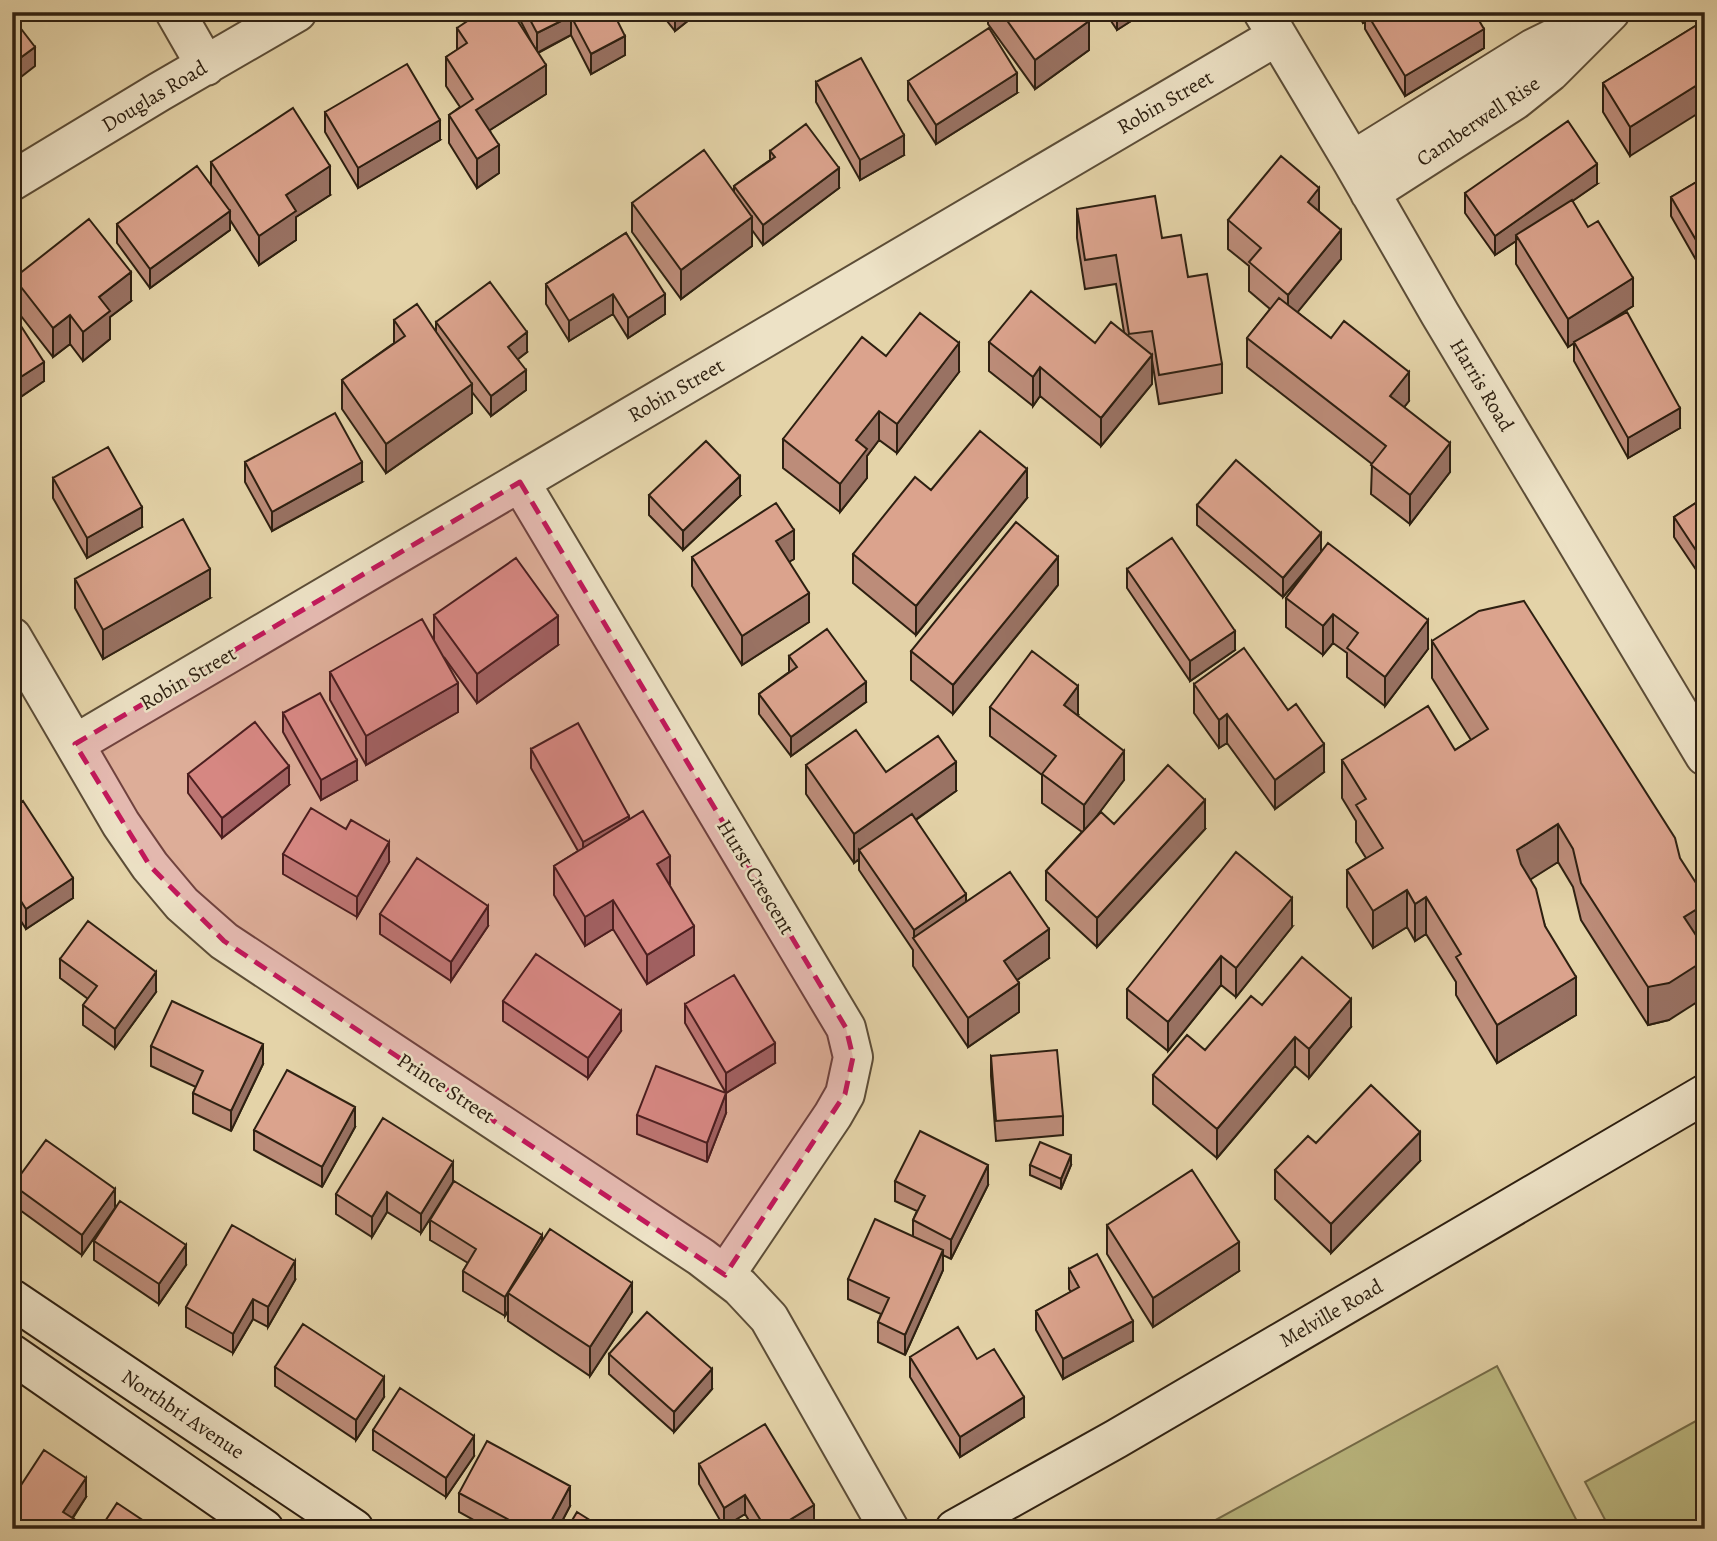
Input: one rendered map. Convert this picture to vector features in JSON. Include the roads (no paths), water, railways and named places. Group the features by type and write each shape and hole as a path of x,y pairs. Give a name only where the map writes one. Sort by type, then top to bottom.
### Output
{"street":[{"path":"174,12 205,66"},
{"name":"Douglas Road","path":"12,181 297,12"},
{"name":"Camberwell Rise","path":"1361,177 1516,100 1550,72 1609,12"},
{"name":"Harris Road","path":"1270,24 1447,326 1705,756"},
{"name":"Robin Street","path":"75,744 520,482 1270,24"},
{"name":"Hurst Crescent","path":"520,482 846,1028 853,1056 845,1094 725,1275"},
{"name":"Prince Street","path":"12,637 121,824 150,866 182,904 224,941 701,1257 740,1287 769,1318 889,1529"},
{"name":"Melville Road","path":"955,1529 1128,1432 1705,1094"},
{"name":"Northbri Avenue","path":"12,1299 354,1529"},
{"path":"12,1354 264,1529"}]}
